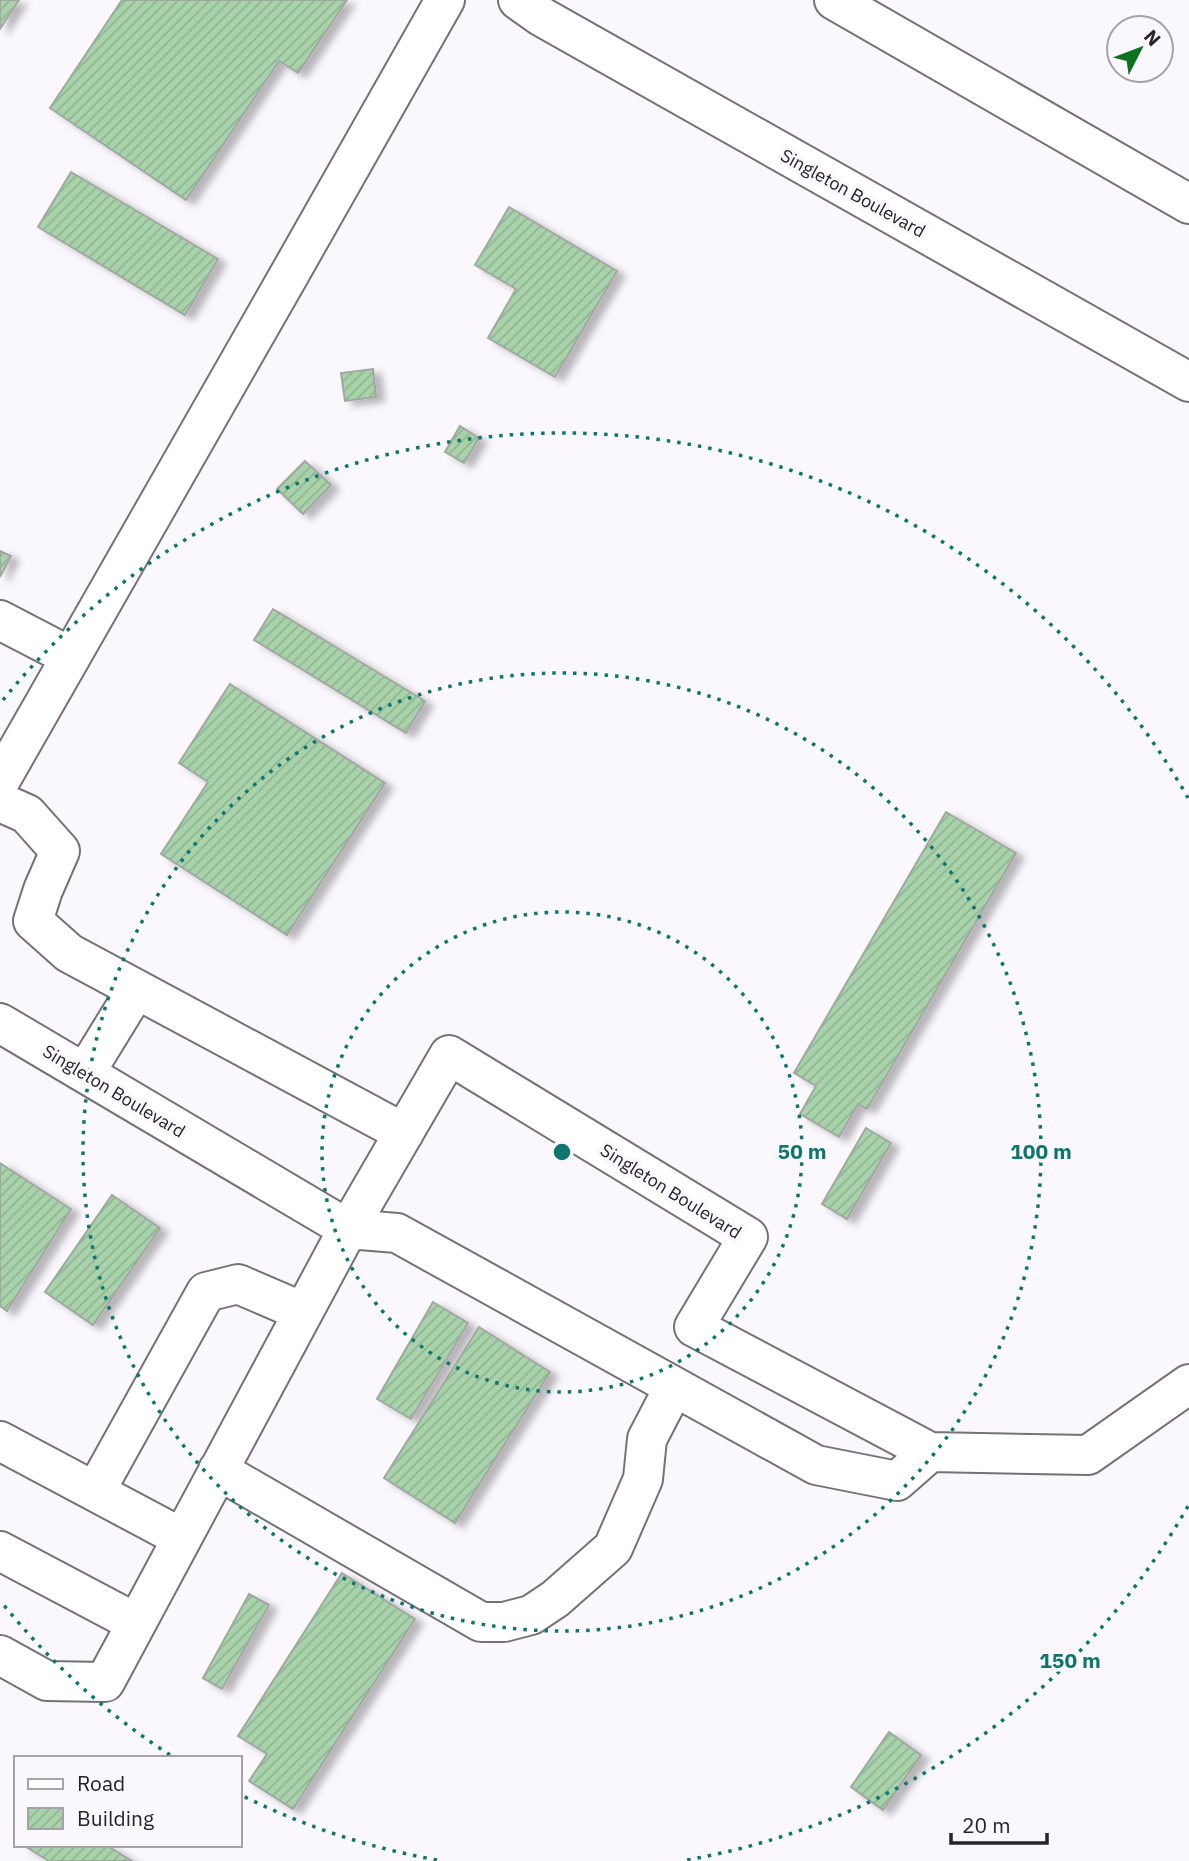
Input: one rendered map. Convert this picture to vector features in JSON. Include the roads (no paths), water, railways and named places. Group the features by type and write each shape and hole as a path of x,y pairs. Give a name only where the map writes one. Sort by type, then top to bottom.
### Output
{"lane":[{"path":"0,781 445,0"},
{"name":"Singleton Boulevard","path":"518,0 566,31 1189,382"},
{"path":"834,0 1189,204"},
{"path":"0,620 71,657"},
{"path":"0,802 27,814 60,851 33,920 69,953 404,1133"},
{"path":"85,1073 136,990"},
{"name":"Singleton Boulevard","path":"0,1023 348,1230 449,1055 748,1237 694,1327 930,1452 1088,1455 1189,1384"},
{"path":"0,1655 47,1681 105,1682 348,1230 397,1233 816,1465 897,1481 930,1452"},
{"path":"96,1490 206,1292 238,1284 303,1312"},
{"path":"218,1470 481,1622 504,1622 531,1615 555,1599 612,1548 643,1479 647,1439 674,1387"},
{"path":"0,1441 182,1538"},
{"path":"0,1551 136,1623"}]}
